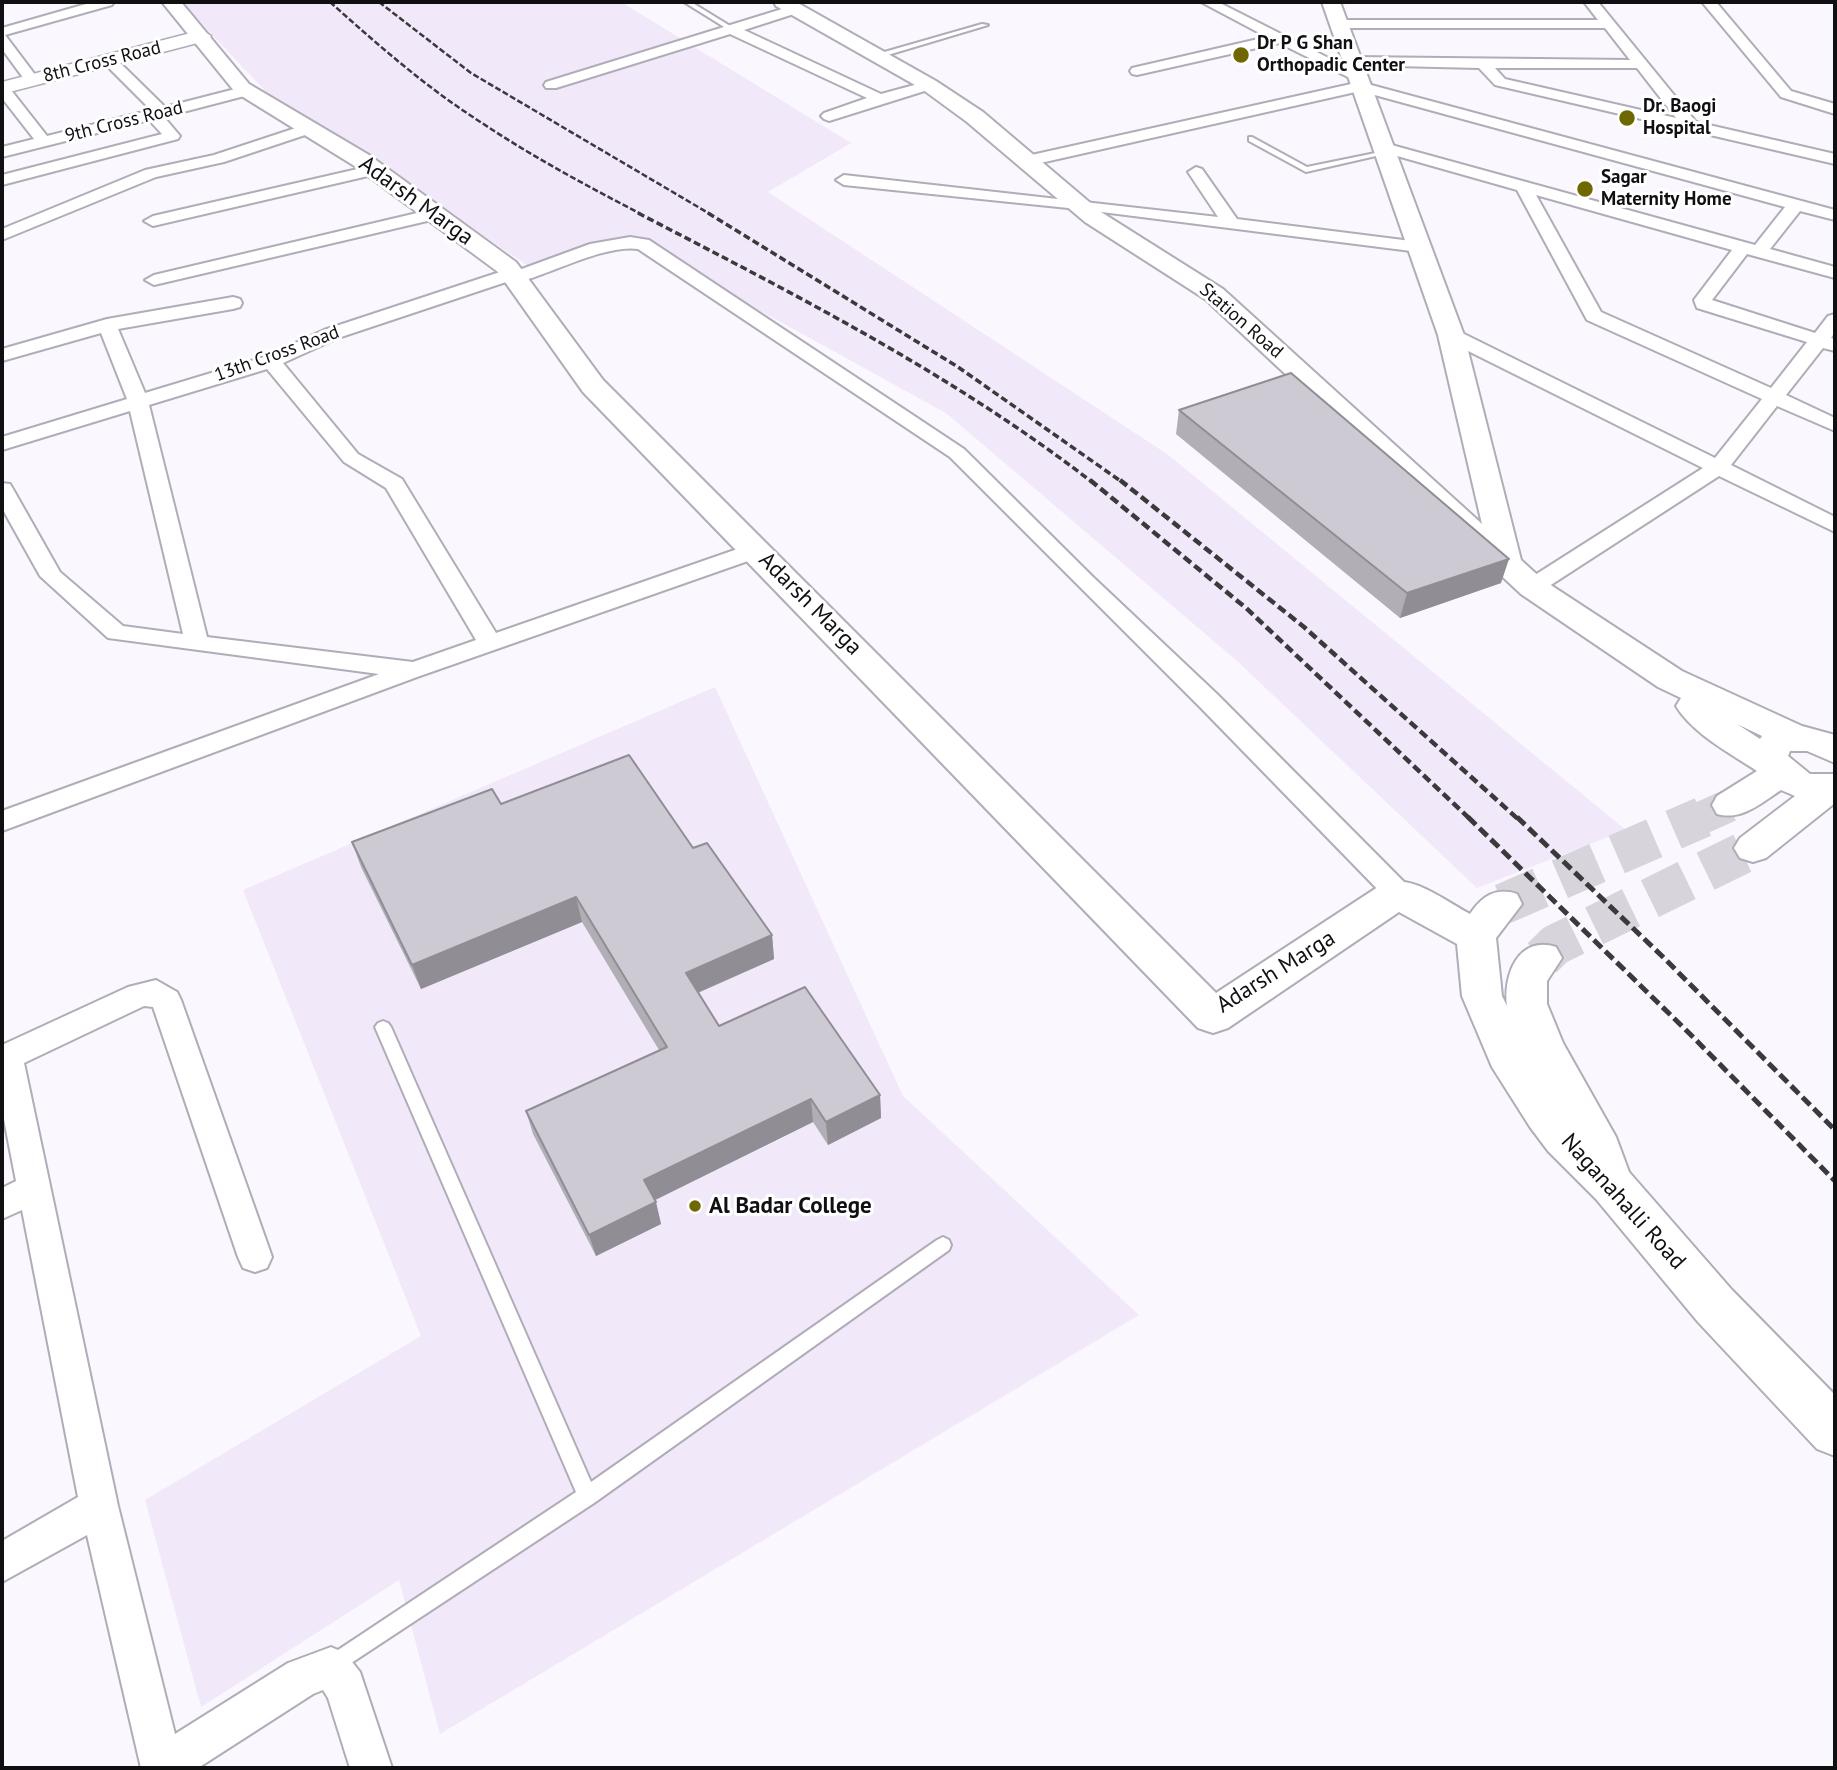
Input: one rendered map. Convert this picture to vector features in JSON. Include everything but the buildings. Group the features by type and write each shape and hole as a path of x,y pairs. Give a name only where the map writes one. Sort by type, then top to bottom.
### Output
{"main road":[{"name":"Adarsh Marga","path":"170,2 202,36 242,88 374,170 507,267 593,386 1213,1016 1398,893"},
{"name":"Station Road","path":"789,5 929,85 975,117 1093,217 1214,294 1532,587 1670,679 1705,719 1806,751 1804,785 1833,788"},
{"path":"1335,13 1451,335 1507,565"},
{"path":"1730,805 1806,751"},
{"path":"1753,848 1833,788"},
{"path":"1398,893 1475,936 1503,904"},
{"name":"Naganahalli Road","path":"1475,936 1482,996 1507,1055 1545,1114 1564,1138 1612,1185 1715,1306 1835,1431"},
{"path":"1542,958 1525,984 1526,1001 1550,1060 1602,1151 1612,1185"}],"street":[{"path":"2,32 107,2"},
{"path":"1208,2 1357,74 1835,215"},
{"path":"1591,2 1691,126"},
{"path":"1709,2 1786,94 1835,109"},
{"path":"551,85 731,29 789,5"},
{"path":"1335,13 1609,24"},
{"path":"731,29 880,99"},
{"name":"8th Cross Road","path":"2,88 202,36"},
{"path":"1138,71 1281,38"},
{"path":"2,39 32,80"},
{"path":"2,180 172,136 158,114 109,60"},
{"path":"1027,161 1357,74 1483,64 1641,64"},
{"path":"1483,64 1500,82 1835,159"},
{"path":"829,116 929,85"},
{"path":"2,88 44,142"},
{"name":"9th Cross Road","path":"2,152 247,91"},
{"path":"2,235 151,173 218,159 308,129"},
{"path":"1384,150 1835,273"},
{"path":"153,221 374,170"},
{"path":"1196,172 1233,224"},
{"path":"844,180 1078,204 1419,247"},
{"path":"1523,186 1594,316 1835,425"},
{"path":"1796,204 1703,300 1704,304 1827,342"},
{"path":"154,280 435,214"},
{"name":"13th Cross Road","path":"2,444 271,361 331,334 611,243 633,241 643,244 957,453 1209,701 1398,893"},
{"path":"2,355 107,324 233,303"},
{"path":"1532,587 1719,467 1774,398 1827,342 1835,320"},
{"path":"107,324 130,373 197,643"},
{"path":"1451,335 1835,525"},
{"path":"271,361 351,458 394,484 490,643"},
{"path":"2,489 51,576 116,633 414,670"},
{"path":"2,821 414,670 757,550"},
{"path":"255,1257 166,1000 156,992 139,995 5,1058 18,1196 99,1506 161,1768 302,1677 331,1667 345,1687 371,1768"},
{"path":"2,1563 99,1506"}],"lane":[{"path":"687,2 731,29"},
{"path":"878,55 984,25"},
{"path":"1252,139 1306,170 1384,150"},
{"path":"383,1027 587,1496"},
{"path":"331,1667 587,1496 943,1245"}],"shaded area":[{"path":"181,2 621,2 851,143 768,192 1167,454 1626,830 1477,888 1236,660 946,413 635,242 531,268 324,128 272,98"},
{"name":"Al Badar College","path":"715,687 903,1096 1139,1315 440,1734 399,1580 201,1707 145,1500 421,1336 243,890"}],"tunnel":[{"path":"1699,819 1730,805"},
{"path":"1503,904 1703,817"},
{"path":"1542,958 1555,945 1753,848"}],"railway":[{"path":"330,2 403,66 462,110 540,159 641,214"},
{"path":"379,2 471,73 710,214"},
{"path":"638,213 871,337 984,406 1092,482"},
{"path":"708,213 958,367 1122,482"},
{"path":"1090,480 1246,608 1470,819"},
{"path":"1120,480 1304,627 1518,819"},
{"path":"1468,817 1690,1034 1835,1181"},
{"path":"1517,817 1663,957 1835,1130"}],"place":[{"name":"Dr P G Shan Orthopadic Center","path":"1241,55"},
{"name":"Dr. Baogi Hospital","path":"1627,118"},
{"name":"Sagar Maternity Home","path":"1585,189"},
{"name":"Al Badar College","path":"695,1206"}]}
